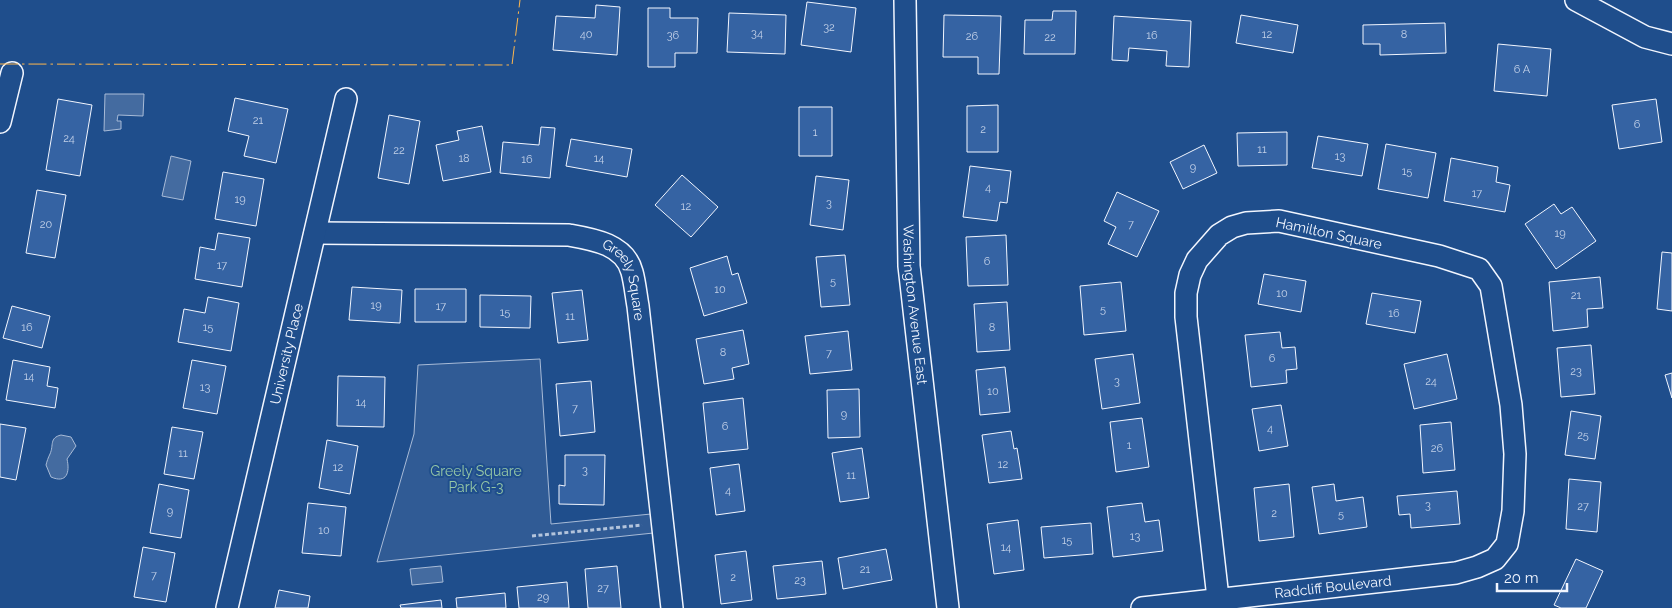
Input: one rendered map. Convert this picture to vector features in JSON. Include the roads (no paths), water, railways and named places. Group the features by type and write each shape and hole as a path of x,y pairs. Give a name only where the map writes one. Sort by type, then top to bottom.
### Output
{"street":[{"name":"Washington Avenue East","path":"905,0 909,266 948,608"},
{"path":"1576,0 1645,37 1672,44"},
{"path":"0,122 12,73"},
{"name":"University Place","path":"227,608 346,99"},
{"name":"Hamilton Square","path":"1218,598 1186,317 1186,293 1190,275 1206,247 1232,227 1246,223 1279,222 1439,256 1479,269 1486,276 1491,286 1495,305 1513,425 1515,454 1514,501 1509,537"},
{"name":"Greely Square","path":"315,233 569,235 602,241 625,258 632,270 638,306 672,608"},
{"name":"Radcliff Boulevard","path":"1142,608 1218,598 1456,573 1477,568 1495,558 1508,544 1509,537"}],"park label":[{"name":"Greely Square Park G-3","path":"476,480"}]}
